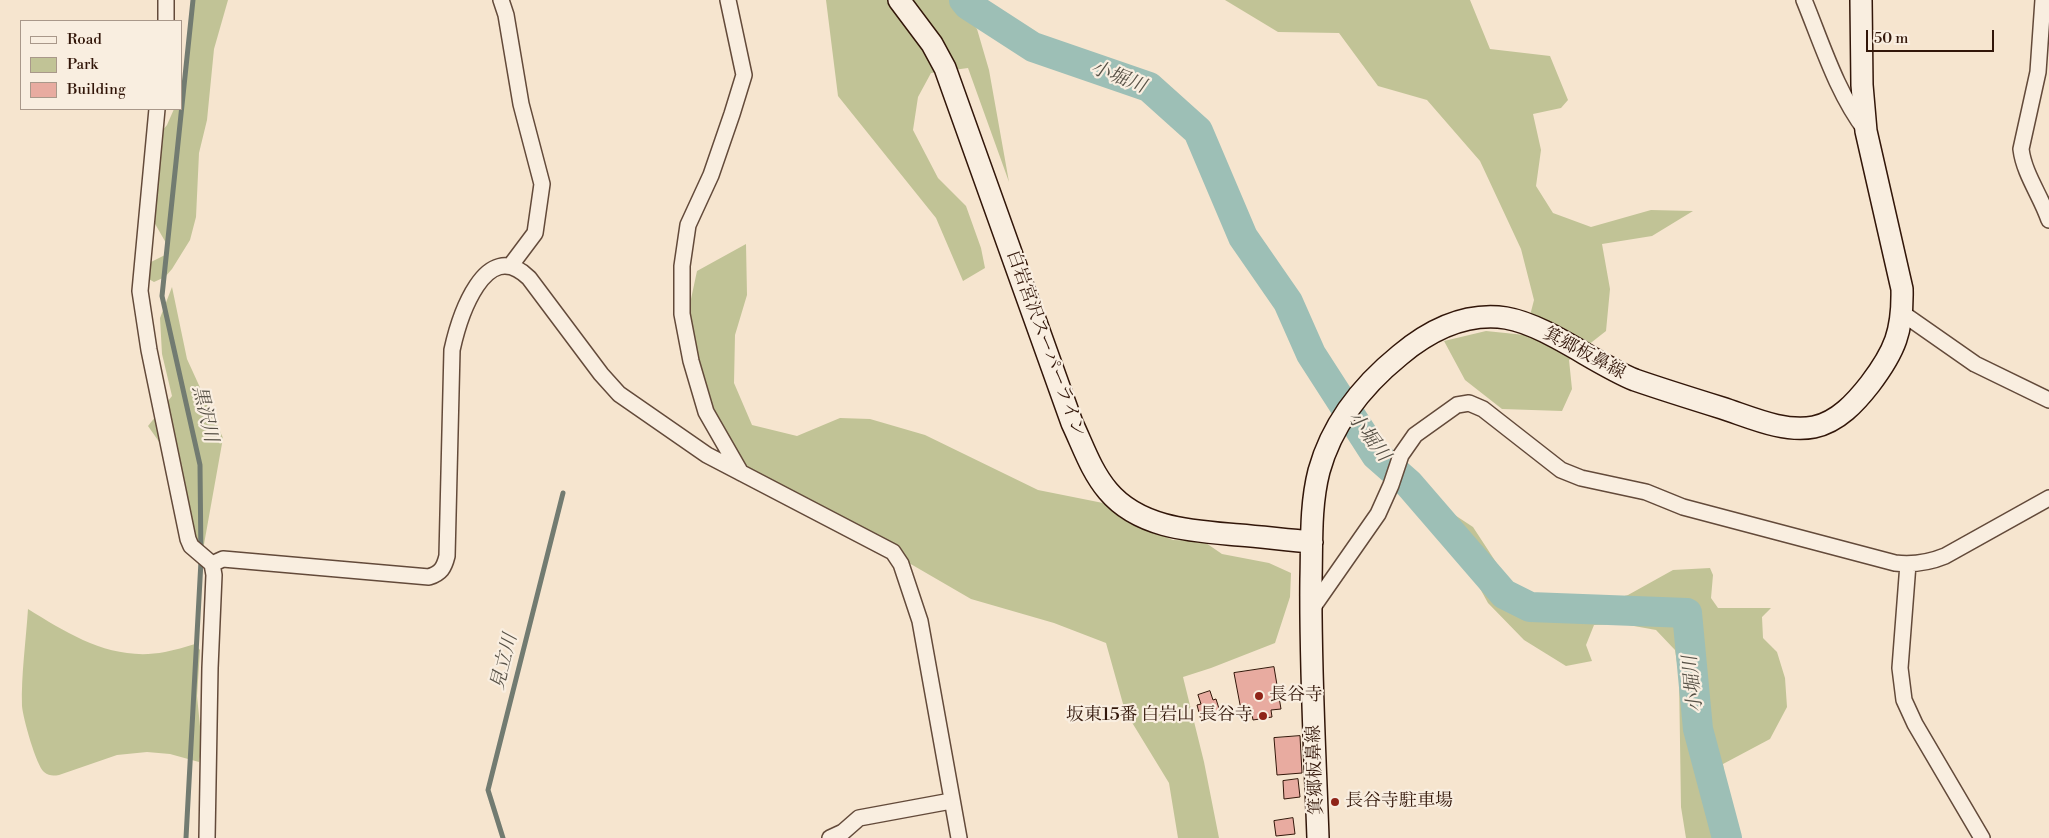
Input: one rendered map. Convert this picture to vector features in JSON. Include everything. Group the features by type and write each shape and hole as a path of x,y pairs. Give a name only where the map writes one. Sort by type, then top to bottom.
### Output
{"main road":[{"name":"白岩宮沢スーパーライン","path":"900,0 932,44 945,68 1072,423 1094,472 1108,492 1125,508 1153,521 1183,530 1312,542"},
{"name":"箕郷板鼻線","path":"1318,838 1311,610 1314,495 1320,469 1337,426 1375,377 1396,358 1425,337 1464,320 1492,317 1518,321 1548,334 1616,373 1774,425 1800,428 1814,427 1826,423 1856,402 1885,365 1900,332 1902,313 1900,278 1866,130 1862,85 1861,0"}],"street":[{"path":"166,0 166,20"},
{"path":"501,0 506,14 521,104 542,184 535,233 512,266"},
{"path":"728,0 744,75 711,174 688,225 682,266 682,314 691,361 706,412 741,473"},
{"path":"1804,0 1841,89 1854,114 1866,130"},
{"path":"2043,0 2038,72 2021,149 2023,160 2044,203 2049,220"},
{"path":"157,110 140,291 151,359 188,539 190,546 212,564 214,575 210,668 207,838"},
{"path":"212,564 223,559 429,577 439,573 445,566 447,556 452,350 458,323 468,300 478,284 491,271 502,266 512,266 521,270 529,278 601,374 619,394 707,455 893,552 901,564 920,621 958,838"},
{"path":"1902,313 1975,364 2046,394"},
{"path":"1311,610 1378,514 1391,485 1401,455 1415,435 1457,405 1469,403 1483,409 1567,473 1581,478 1646,492 1693,509 1895,563 1930,562 1945,556 2049,498"},
{"path":"1908,564 1900,668 1904,700 1915,724 1982,838"},
{"path":"830,838 843,832 859,818 951,801"}],"green space":[{"path":"191,0 228,0 214,49 207,120 199,153 196,217 190,240 172,269 165,277 154,282 136,272 165,255 166,243 146,208 146,150 167,125 174,110 182,110 182,87 186,73 191,28"},
{"path":"826,0 955,0 977,29 989,70 1009,182 968,68 931,73 918,97 913,130 938,178 966,206 981,248 985,268 963,281 936,218 838,96"},
{"path":"1225,0 1470,0 1490,49 1550,56 1568,100 1561,108 1533,114 1541,150 1536,186 1553,213 1591,227 1651,210 1693,211 1652,236 1602,244 1610,289 1606,331 1569,360 1572,389 1562,411 1502,409 1465,380 1444,341 1486,331 1525,335 1534,300 1521,249 1480,161 1427,100 1378,86 1339,33 1278,32"},
{"path":"746,244 747,295 735,335 734,383 752,425 797,436 840,418 870,419 925,435 1038,490 1103,503 1124,520 1173,540 1203,541 1222,554 1269,563 1291,573 1290,597 1275,643 1183,677 1204,762 1219,838 1178,838 1169,783 1125,711 1106,643 1054,623 971,599 747,469 715,413 699,362 688,313 697,271"},
{"path":"172,287 187,359 223,438 201,561 169,456 148,426 172,396 162,354 160,318"},
{"path":"1416,498 1433,498 1435,502 1473,527 1507,579 1531,598 1610,600 1628,595 1673,570 1710,568 1713,575 1711,598 1718,608 1771,608 1762,617 1763,638 1777,652 1785,678 1787,707 1770,739 1723,764 1732,838 1686,838 1681,807 1679,676 1675,650 1656,630 1623,624 1594,625 1586,645 1592,661 1566,666 1524,640 1488,603 1477,583 1420,516 1415,507"},
{"path":"28,609 76,637 110,650 146,654 165,652 195,644 200,650 197,696 202,746 199,762 170,754 147,752 117,755 59,775 51,775 44,772 27,730 22,706"}],"building":[{"path":"1274,667 1281,709 1271,710 1272,717 1253,720 1252,714 1242,715 1234,673"},
{"path":"1210,691 1213,700 1216,699 1221,715 1201,720 1197,705 1201,704 1198,695"},
{"path":"1300,736 1302,773 1277,775 1274,738"},
{"path":"1298,779 1300,797 1284,799 1283,781"},
{"path":"1293,818 1295,834 1276,836 1274,821"}],"waterway":[{"name":"黒沢川","path":"182,105 193,0"},
{"name":"小堀川","path":"964,0 968,5 1033,47 1149,87 1198,131 1243,237 1288,302 1311,354 1376,455 1409,484 1504,594 1530,607 1687,613 1698,729 1727,838"},
{"name":"黒沢川","path":"181,110 162,296 200,465 201,561 186,838"},
{"name":"見立川","path":"503,838 488,790 563,493"}],"place":[{"name":"長谷寺","path":"1259,696"},
{"name":"坂東15番 白岩山 長谷寺","path":"1263,716"},
{"name":"長谷寺駐車場","path":"1335,802"}]}
